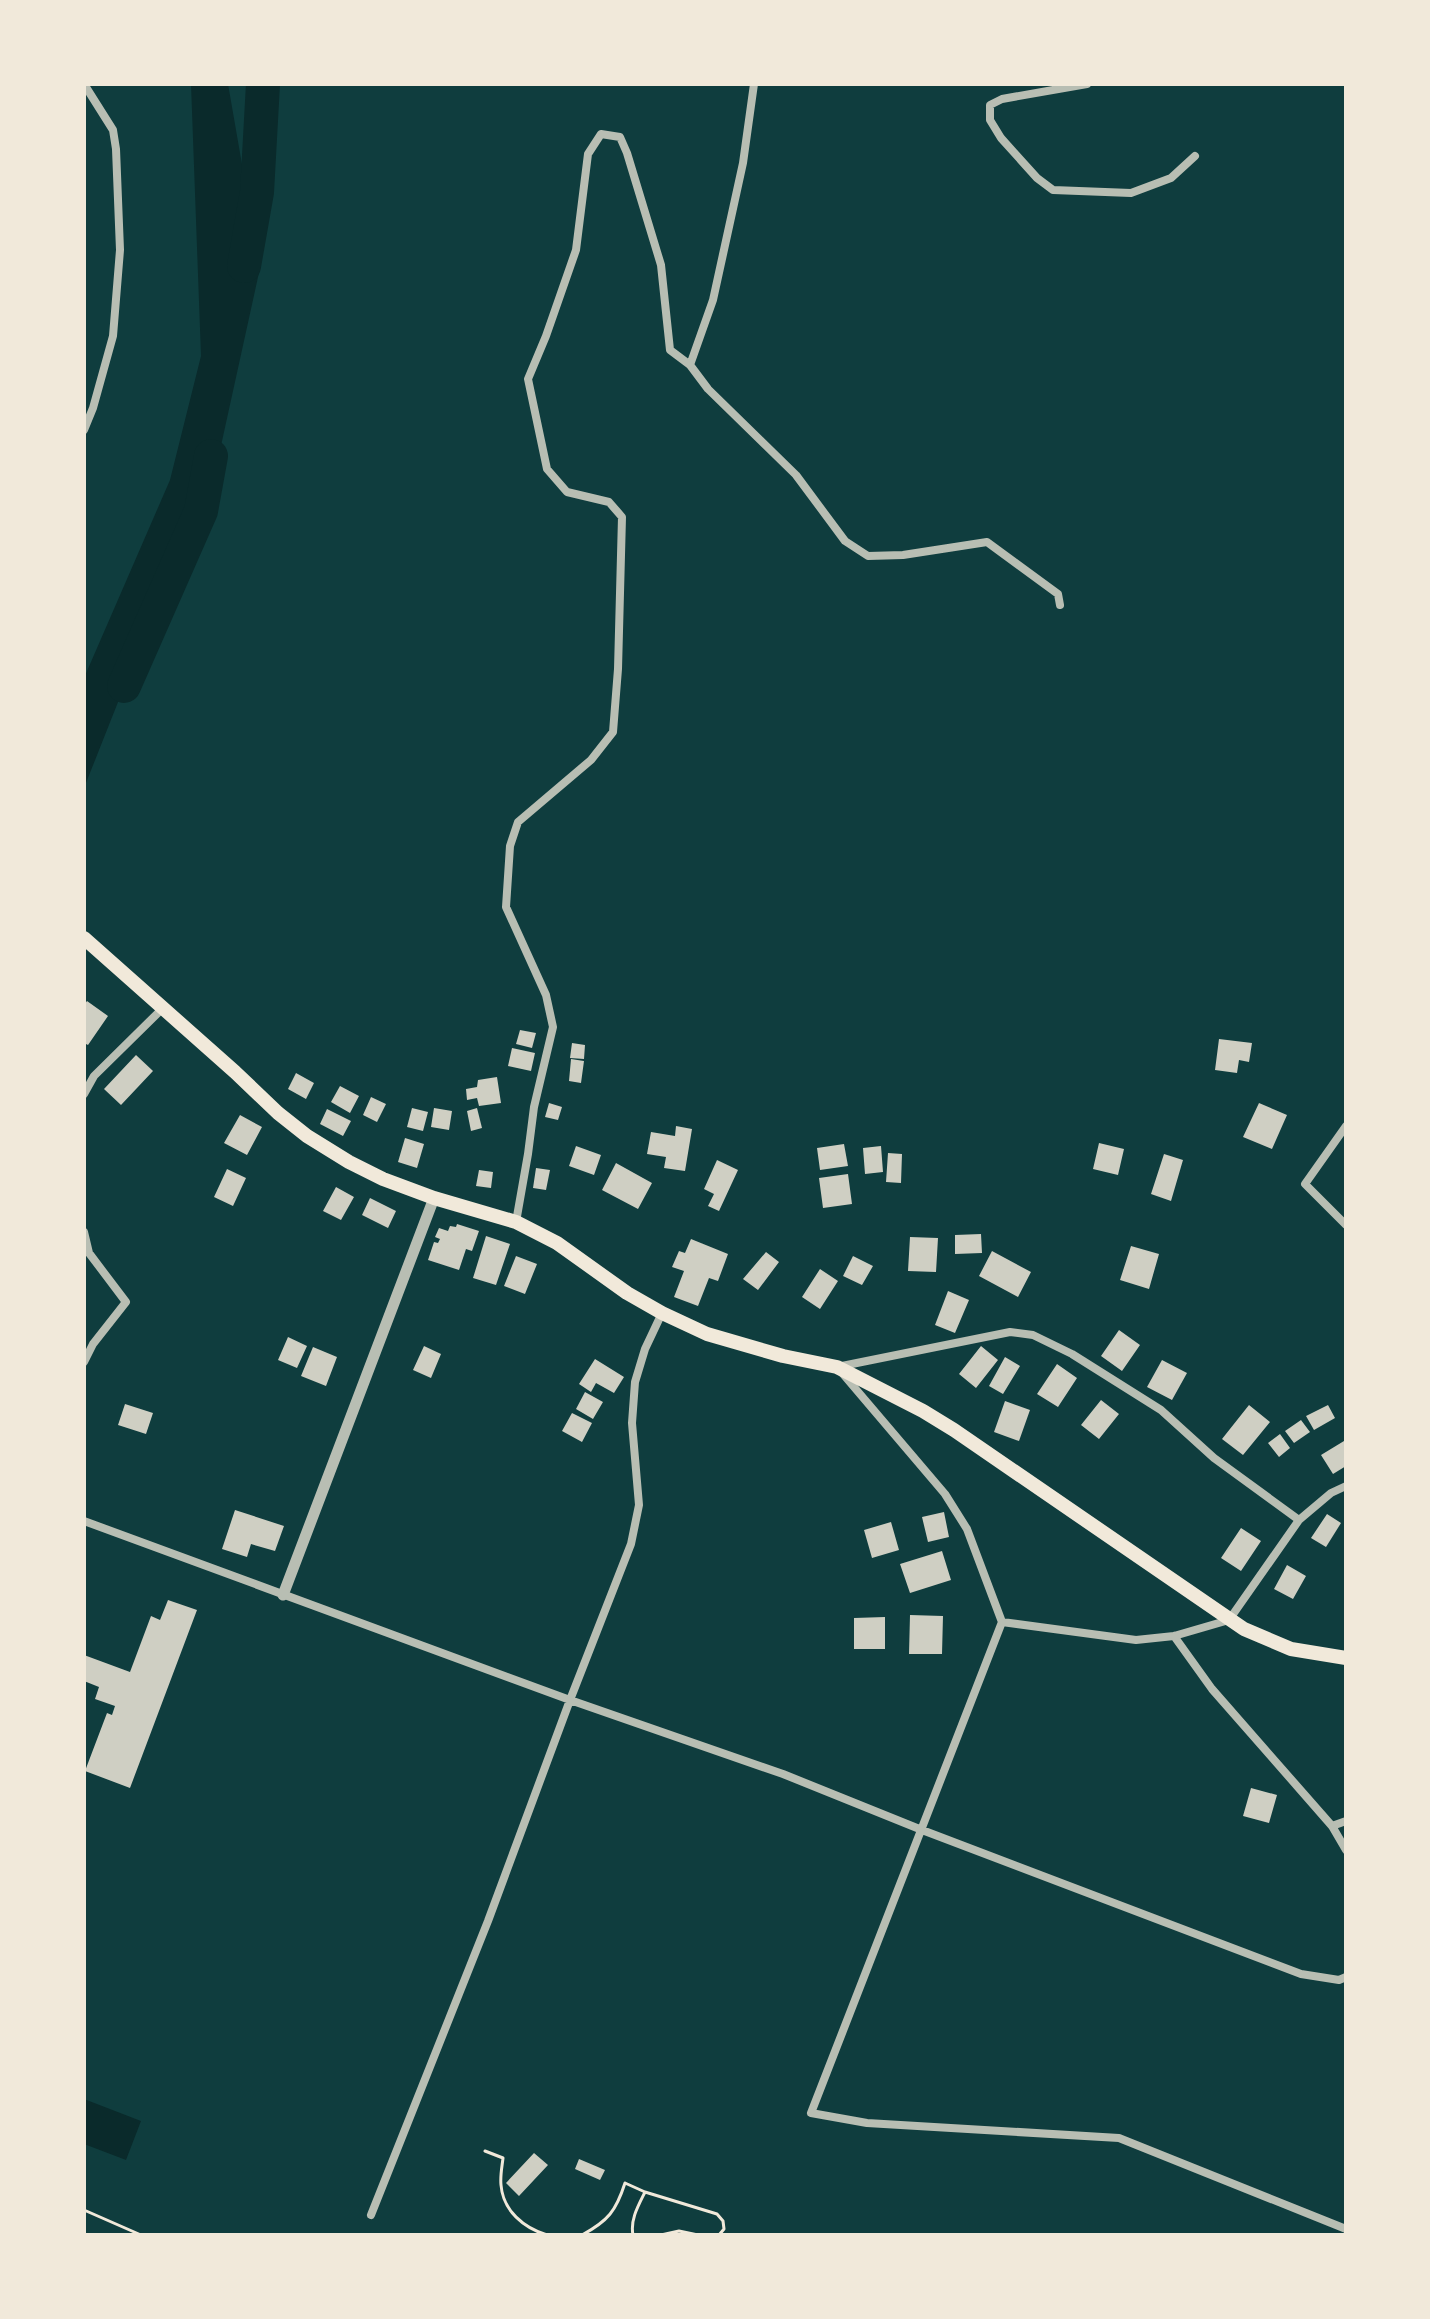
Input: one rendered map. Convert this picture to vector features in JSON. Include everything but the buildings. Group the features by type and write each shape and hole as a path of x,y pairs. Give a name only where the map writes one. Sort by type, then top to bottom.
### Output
{"main road":[{"path":"84,938 278,1113 307,1136 349,1162 434,1198 516,1222 557,1243 627,1293 707,1334 783,1356 837,1367 954,1430 1244,1629 1291,1649 1346,1658"}],"street":[{"path":"84,84 113,130 120,250 113,336 84,430"},
{"path":"690,365 713,300 743,163 754,84"},
{"path":"1087,84 1002,99 990,105 990,120 1001,138 1037,178 1053,190 1131,193 1171,178 1195,156"},
{"path":"516,1222 534,1107 553,1027 546,995 506,907 510,846 518,822 591,760 613,732 618,669 622,517 609,502 567,492 547,469 528,379 576,250 588,154 601,134 620,137 627,153 661,265 670,350 690,365 708,389 796,475 845,541 868,556 903,555 987,542 1058,594 1060,605"},
{"path":"84,1094 94,1076 163,1008"},
{"path":"1346,1126 1305,1184 1346,1225"},
{"path":"283,1595 434,1198"},
{"path":"84,1232 89,1253 126,1302 93,1344 84,1362"},
{"path":"371,2215 488,1921 631,1544 639,1505 632,1423 635,1382 645,1349 662,1313"},
{"path":"1299,1520 1214,1458 1161,1410 1072,1354 1033,1335 1010,1332 837,1367 945,1494 967,1529 1002,1622 811,2113 867,2123 1119,2138 1346,2229"},
{"path":"1002,1622 1136,1640 1174,1636 1229,1620 1299,1520 1331,1493 1346,1486"},
{"path":"84,1521 570,1700 783,1774 1301,1974 1339,1980 1346,1977"},
{"path":"1174,1636 1212,1689 1332,1826 1346,1850"},
{"path":"1332,1826 1346,1821"}],"path":[{"path":"485,2151 503,2158 501,2186 506,2202 518,2220 532,2230 547,2235"},
{"path":"582,2235 602,2224 618,2205 625,2183 717,2214 723,2221 724,2229 719,2235"},
{"path":"633,2235 635,2212 645,2192"},
{"path":"84,2210 141,2235"},
{"path":"661,2235 679,2231 698,2235"}],"water":[{"path":"191,84 228,84 260,268 215,473 141,644 84,788 84,678 170,480 201,356"},
{"path":"84,2099 141,2121 126,2160 84,2144"}],"waterway":[{"path":"244,266 257,192 263,84"},
{"path":"124,686 201,511 211,456"}]}
